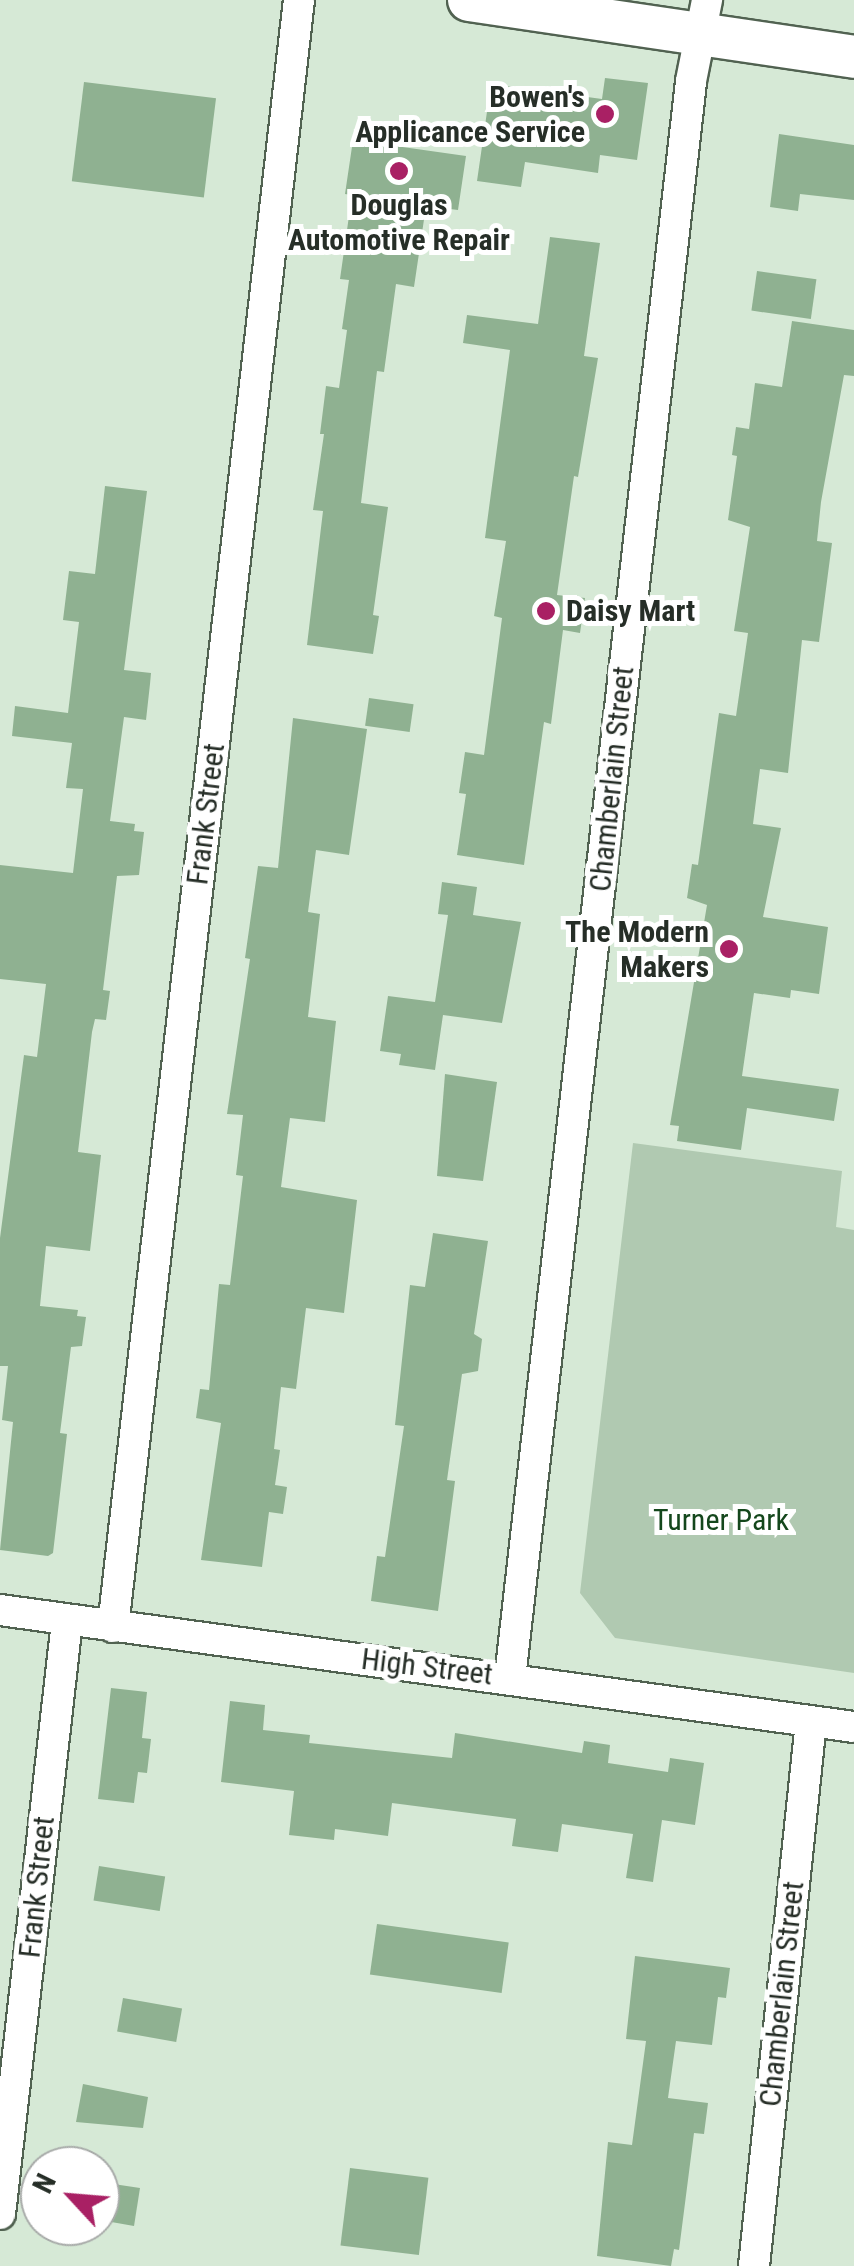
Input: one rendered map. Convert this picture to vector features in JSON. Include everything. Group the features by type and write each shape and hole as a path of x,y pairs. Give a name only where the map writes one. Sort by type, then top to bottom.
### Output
{"main road":[{"path":"469,0 706,17 854,57"}],"street":[{"name":"Frank Street","path":"114,1627 299,0"},
{"name":"Chamberlain Street","path":"510,1678 691,81 706,17"},
{"name":"High Street","path":"0,1610 854,1727"},
{"name":"Frank Street","path":"0,2214 66,1620"},
{"name":"Chamberlain Street","path":"754,2266 811,1722"}],"green space":[{"name":"Turner Park","path":"633,1143 842,1171 836,1227 854,1230 854,1673 615,1638 580,1593"}],"building":[{"path":"605,78 648,83 637,160 600,155 598,173 525,162 521,187 477,181 491,84 602,99"},
{"path":"84,82 216,98 204,197 72,181"},
{"path":"779,134 854,145 854,200 800,194 798,211 770,207"},
{"path":"353,140 466,156 458,210 426,206 414,287 396,284 384,372 377,371 361,503 388,507 373,615 379,616 373,654 307,645 323,511 313,510 324,434 320,434 326,386 339,388 347,330 342,329 349,280 340,279 352,195 345,194"},
{"path":"550,237 600,243 584,356 598,358 578,477 574,476 557,595 585,598 580,633 563,630 551,724 544,722 524,865 457,855 466,794 459,793 465,752 484,755 502,618 494,616 506,541 485,538 510,350 463,343 467,315 538,324"},
{"path":"757,271 816,279 811,319 751,311"},
{"path":"792,321 854,330 854,376 844,375 821,502 817,541 832,543 819,642 802,640 788,773 760,769 753,824 781,828 763,917 828,927 819,994 791,990 790,998 754,993 742,1076 839,1089 834,1121 747,1108 741,1150 677,1141 679,1126 670,1125 707,905 687,898 692,864 698,865 719,713 736,716 748,633 734,631 750,527 728,520 737,456 732,455 736,427 749,429 755,383 782,387"},
{"path":"105,486 147,491 124,670 151,673 146,720 124,717 110,821 135,824 134,831 144,832 139,875 117,876 103,990 110,991 106,1020 95,1019 92,1032 78,1152 101,1155 90,1251 46,1246 40,1306 78,1310 77,1316 86,1317 82,1346 71,1347 60,1433 67,1434 53,1553 48,1556 0,1550 13,1422 2,1420 8,1366 0,1366 0,1238 24,1055 37,1057 46,984 0,979 0,865 73,873 83,789 66,788 72,743 12,736 15,706 68,713 79,622 63,620 69,571 95,574"},
{"path":"369,698 414,704 410,732 365,726"},
{"path":"293,718 367,729 349,855 316,850 308,912 320,914 308,1017 336,1021 325,1122 290,1118 281,1187 357,1200 344,1313 306,1308 296,1389 281,1387 274,1449 280,1450 275,1485 287,1487 283,1514 269,1512 262,1567 201,1560 221,1423 196,1418 200,1389 209,1390 219,1284 230,1285 243,1176 236,1175 243,1115 227,1114 250,959 245,958 258,866 278,868"},
{"path":"442,882 477,887 473,915 521,922 502,1023 443,1015 435,1070 399,1065 401,1054 380,1051 388,996 435,1002 448,915 438,914"},
{"path":"445,1074 497,1082 483,1181 437,1176"},
{"path":"433,1233 488,1241 474,1334 482,1339 478,1371 462,1374 447,1480 455,1481 438,1611 371,1601 377,1556 385,1557 404,1426 395,1425 410,1285 425,1287"},
{"path":"111,1688 147,1692 142,1738 151,1739 147,1773 138,1772 134,1803 98,1799"},
{"path":"230,1701 265,1705 263,1730 310,1735 309,1743 452,1758 455,1733 582,1753 584,1741 610,1745 608,1763 668,1772 670,1758 704,1763 695,1825 662,1820 653,1882 626,1878 633,1834 562,1824 558,1852 512,1846 516,1819 392,1803 388,1836 335,1829 334,1840 289,1835 294,1791 221,1782"},
{"path":"99,1866 165,1876 160,1911 94,1901"},
{"path":"377,1924 509,1943 502,1993 370,1975"},
{"path":"635,1956 730,1968 726,1998 718,1997 712,2045 676,2041 668,2098 708,2103 704,2134 694,2133 679,2250 674,2249 671,2266 597,2256 608,2142 632,2145 646,2041 626,2039"},
{"path":"123,1998 182,2008 176,2042 117,2031"},
{"path":"83,2084 148,2097 143,2128 76,2122"},
{"path":"350,2168 428,2178 419,2255 340,2245"},
{"path":"120,2185 140,2188 134,2226 120,2224"}],"place":[{"name":"Bowen's Applicance Service","path":"605,114"},
{"name":"Douglas Automotive Repair","path":"399,171"},
{"name":"Daisy Mart","path":"546,611"},
{"name":"The Modern Makers","path":"729,949"}]}
